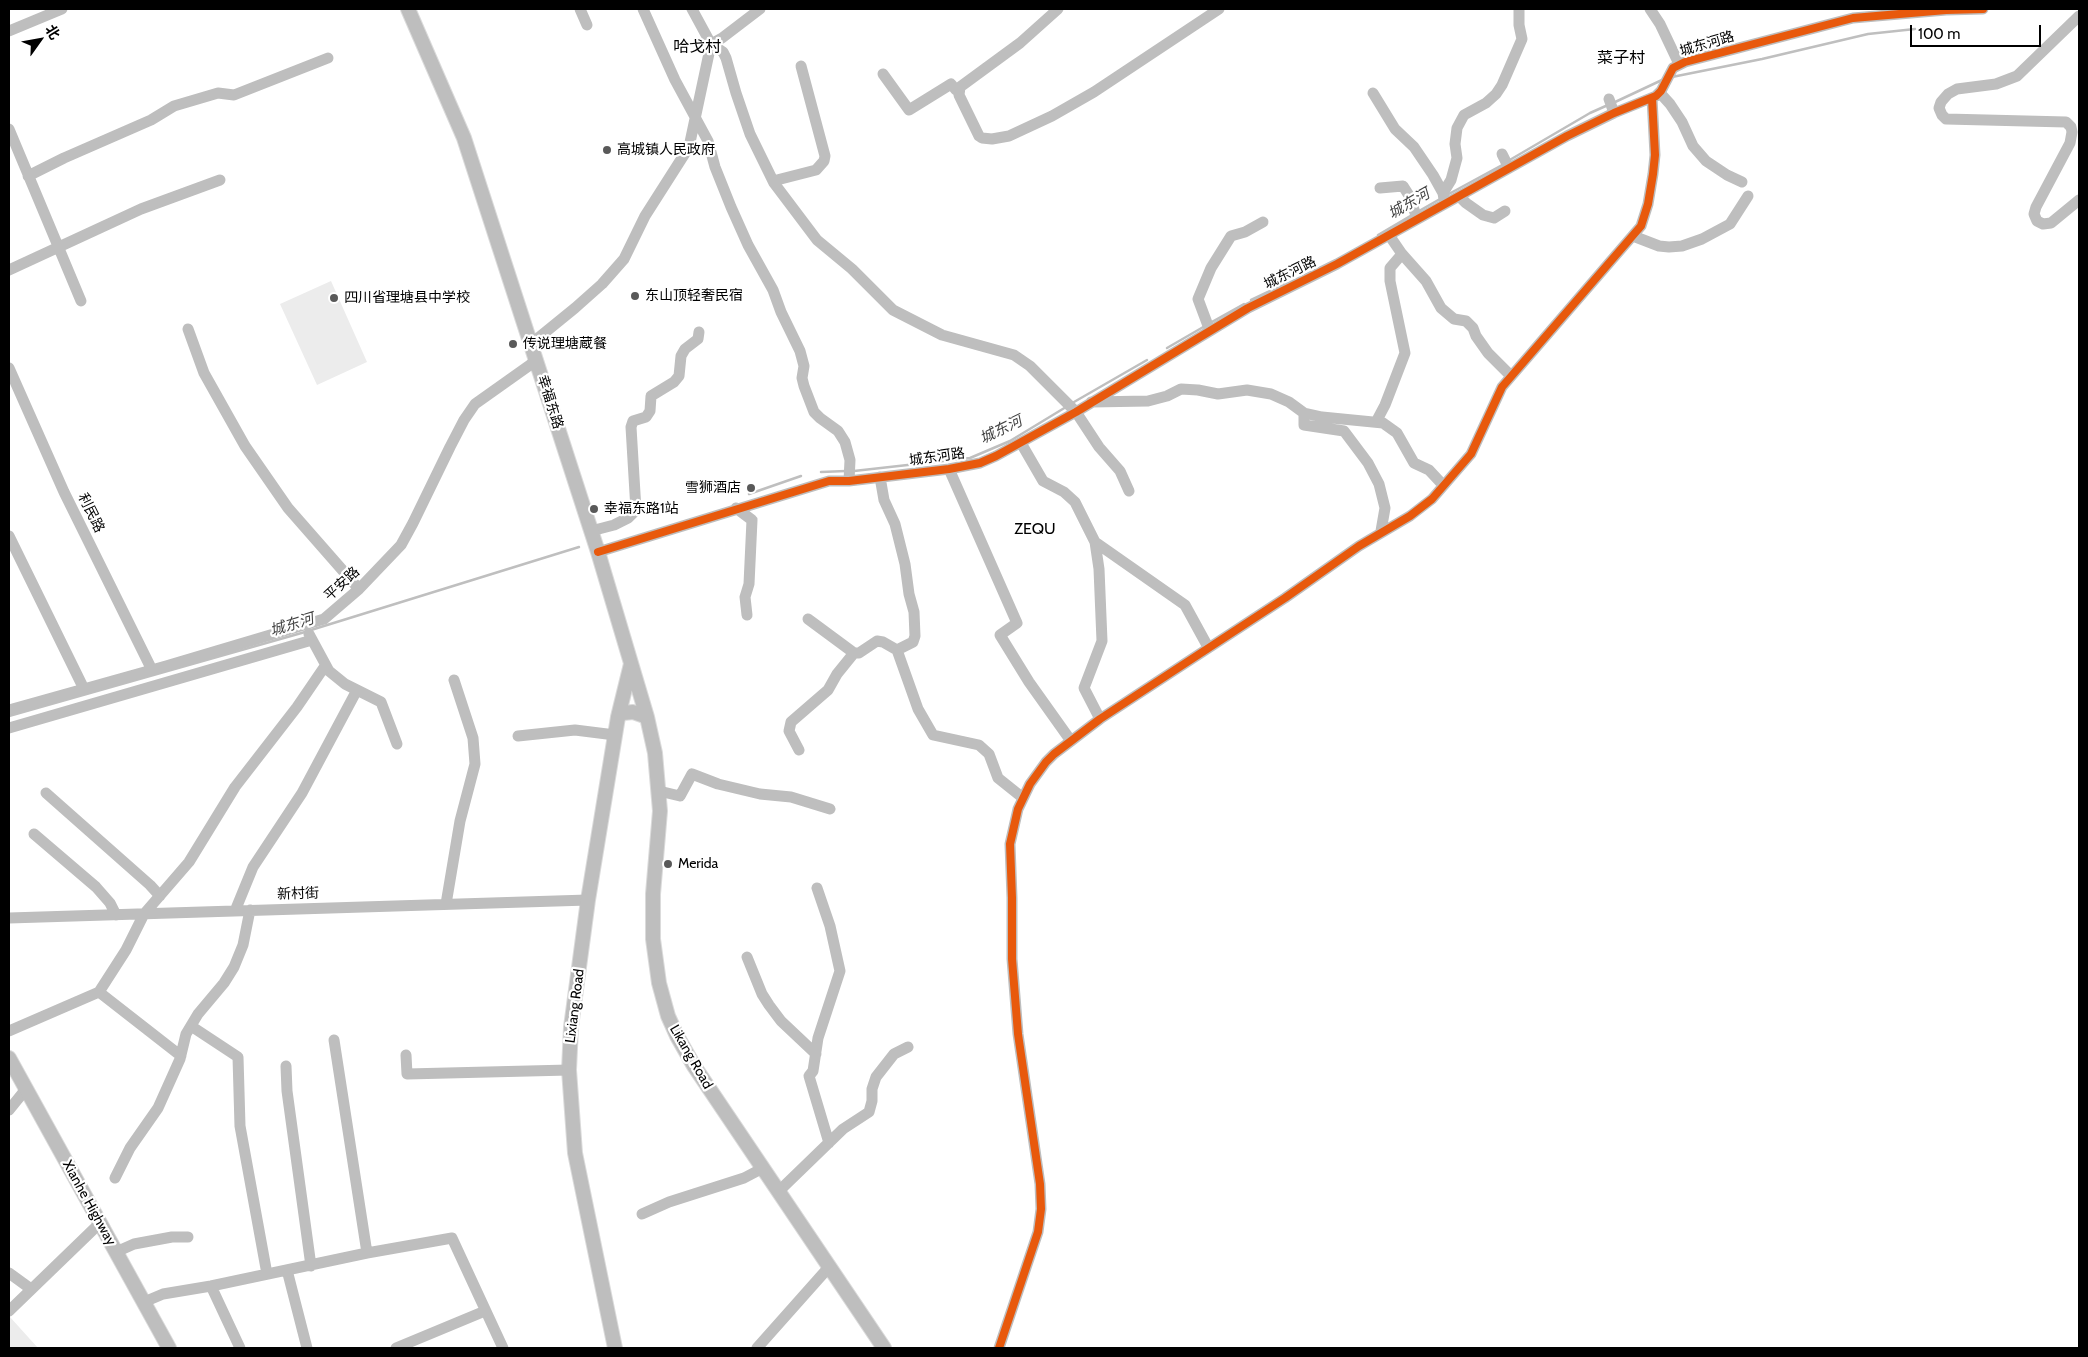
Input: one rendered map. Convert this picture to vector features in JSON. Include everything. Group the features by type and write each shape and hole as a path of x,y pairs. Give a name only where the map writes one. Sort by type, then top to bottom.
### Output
{"main road":[{"name":"幸福东路","path":"408,9 464,138 532,343 598,552 647,717"},
{"name":"Lixiang Road","path":"615,1348 577,1162 572,1126 569,1070 572,1027 588,900 618,717 631,663"},
{"path":"618,717 624,713 633,712 647,717"},
{"name":"Likang Road","path":"647,717 656,753 660,823 652,916 655,960 668,1016 683,1047 884,1348"},
{"name":"Xianhe Highway","path":"9,1058 169,1348"}],"street":[{"path":"9,31 62,9"},
{"path":"580,9 587,25"},
{"path":"643,9 695,120 711,148 715,167 731,207 748,245 773,290 781,312 800,351 804,366 802,378 814,412 841,435 847,449 850,475"},
{"path":"692,9 711,44 722,52 726,58 750,134 773,181 817,240 852,270 893,310 942,335 1014,355 1030,366 1071,406 1099,446 1120,471 1129,491"},
{"path":"532,343 576,308 616,269 628,252 654,200 689,147 711,44 722,38 760,9"},
{"path":"958,90 962,85 1020,43 1058,9"},
{"path":"883,74 908,110 951,84 958,90 979,136 992,139 1009,136 1052,116 1094,92 1219,9"},
{"path":"1444,198 1457,158 1455,144 1457,128 1464,115 1486,103 1496,94 1502,85 1522,39 1519,25 1519,9"},
{"path":"1650,9 1660,24 1679,64"},
{"name":"城东河路","path":"598,552 736,508 850,475 880,477 949,470 980,463 1021,443 1071,406 1092,402 1208,325 1248,308 1338,264 1390,235 1416,214 1444,198 1459,196 1567,136 1612,106 1656,96 1673,68 1679,64 1853,18 1946,10 1982,9"},
{"path":"2079,16 2017,76 1996,84 1957,90 1948,94 1941,102 1939,108 1946,119 2066,122 2071,127 2072,132 2070,143 2034,214 2037,221 2043,224 2051,223 2079,200"},
{"path":"28,176 151,120 174,106 218,93 234,95 328,58"},
{"path":"773,181 816,170 824,161 825,156 801,66"},
{"path":"1373,93 1395,129 1414,147 1444,198"},
{"path":"999,1348 1038,1232 1040,1210 1040,1184 1018,1034 1012,959 1010,844 1015,820 1023,798 1046,762 1100,719 1285,598 1381,531 1410,516 1432,499 1471,454 1494,402 1511,376 1641,226 1653,174 1656,96 1670,104 1682,122 1693,146 1706,160 1727,176 1742,182"},
{"path":"9,129 81,301"},
{"path":"1502,154 1509,168"},
{"path":"9,270 141,209 220,180"},
{"path":"1380,188 1403,186 1416,214"},
{"path":"1459,196 1483,215 1494,218 1505,211"},
{"path":"1634,236 1659,246 1669,247 1682,246 1702,239 1730,224 1748,196"},
{"path":"1208,325 1198,299 1211,268 1231,236 1246,232 1263,222"},
{"path":"1390,235 1402,254 1426,281 1441,308 1454,320 1466,322 1473,328 1476,336 1488,353 1511,376"},
{"path":"1376,422 1385,405 1405,353 1390,281 1390,268 1402,254"},
{"path":"188,328 204,373 245,446 288,508 359,589"},
{"path":"590,531 614,525 628,518 636,510 631,426 633,421 646,417 650,412 651,396 674,382 679,376 681,356 685,349 698,339 699,332"},
{"name":"平安路","path":"9,710 152,670 308,632 359,589 394,554 404,540 450,447 471,410 480,400 537,360"},
{"name":"利民路","path":"9,368 64,492 152,670"},
{"path":"1092,402 1148,401 1167,396 1181,389 1218,394 1247,390 1271,394 1289,402 1304,413 1322,417 1383,423 1397,433 1414,463 1429,470 1443,485"},
{"path":"1304,413 1304,425 1344,431 1368,463 1379,484 1385,508 1381,531"},
{"path":"1021,443 1043,481 1064,492 1075,502 1094,542 1099,569 1102,641 1084,688 1100,719"},
{"path":"949,470 1017,623 1000,635 1029,682 1071,741"},
{"path":"880,477 884,500 895,524 914,612 915,636 912,642 897,650"},
{"path":"736,508 752,520 749,584 745,598 747,615"},
{"path":"9,536 84,689"},
{"path":"1094,542 1186,605 1208,647"},
{"path":"808,619 854,653 860,653 877,641 883,642 897,650 918,709 933,735 979,745 989,754 998,778 1023,798"},
{"path":"9,728 308,632 326,666 336,677 381,702 397,744"},
{"path":"799,750 789,731 791,722 828,690 836,674 854,653"},
{"path":"9,1031 99,992 126,950 144,914 188,862 235,787 326,666"},
{"path":"446,904 460,821 475,764 473,738 454,680"},
{"path":"235,911 253,867 302,793 357,690"},
{"path":"518,736 575,730 616,735"},
{"path":"658,791 680,796 692,774 727,786 760,794 791,797 830,809"},
{"path":"46,793 160,896"},
{"path":"34,834 96,887 110,903 116,914"},
{"path":"817,888 830,926 840,971 818,1038 813,1071 809,1076 829,1143"},
{"name":"新村街","path":"9,918 588,900"},
{"path":"115,1178 130,1148 158,1108 181,1056 186,1034 198,1014 224,983 234,967 243,945 250,910"},
{"path":"747,958 762,994 769,1005 781,1021 816,1054"},
{"path":"99,992 181,1056"},
{"path":"191,1026 238,1057 240,1126 267,1274"},
{"path":"334,1040 367,1253"},
{"path":"779,1191 843,1129 869,1112 876,1077 894,1054 908,1047"},
{"path":"406,1055 408,1074 569,1070"},
{"path":"286,1066 287,1092 310,1266"},
{"path":"9,1110 26,1090"},
{"path":"642,1214 669,1202 744,1178 763,1168"},
{"path":"9,1311 100,1223"},
{"path":"116,1252 134,1244 172,1237 188,1237"},
{"path":"144,1302 163,1294 452,1238 503,1348"},
{"path":"757,1348 829,1267"},
{"path":"288,1270 307,1348"},
{"path":"9,1273 31,1289"},
{"path":"211,1286 240,1348"},
{"path":"396,1348 485,1311"}],"shaded area":[{"path":"331,281 367,362 317,385 280,304"},
{"path":"10,1317 38,1348 9,1348"}],"waterway":[{"name":"城东河","path":"1672,77 1762,59 1868,34 1915,29"},
{"name":"城东河","path":"1613,103 1662,80"},
{"name":"城东河","path":"1508,161 1590,113 1608,105"},
{"name":"城东河","path":"1447,195 1504,164"},
{"name":"城东河","path":"1419,211 1440,199"},
{"name":"城东河","path":"1378,235 1412,215"},
{"name":"城东河","path":"1251,300 1287,283"},
{"name":"城东河","path":"1210,323 1244,304"},
{"name":"城东河","path":"1167,348 1205,326"},
{"name":"城东河","path":"1074,402 1147,360"},
{"name":"城东河","path":"854,471 970,458 1010,441 1066,407"},
{"name":"城东河","path":"821,472 846,471"},
{"name":"城东河","path":"749,494 801,476"},
{"name":"城东河","path":"311,630 579,547"},
{"name":"城东河","path":"9,716 305,632"}],"cycle path":[{"path":"598,552 829,481 849,481 949,469 980,463 996,456 1076,412 1248,308 1337,264 1567,136 1614,113 1656,96 1661,91 1673,68 1685,62 1853,18 1946,10 1983,9"},
{"path":"999,1348 1038,1232 1041,1209 1040,1184 1018,1034 1012,959 1010,844 1018,809 1030,784 1054,754 1100,719 1285,598 1359,546 1410,516 1432,499 1471,454 1502,387 1641,226 1648,204 1655,155 1652,98"}],"place":[{"name":"高城镇人民政府","path":"607,150"},
{"name":"东山顶轻奢民宿","path":"635,296"},
{"name":"四川省理塘县中学校","path":"334,298"},
{"name":"传说理塘蔵餐","path":"513,344"},
{"name":"雪狮酒店","path":"751,488"},
{"name":"幸福东路1站","path":"594,509"},
{"name":"Merida","path":"668,864"}],"district":[{"name":"哈戈村","path":"697,47"},
{"name":"菜子村","path":"1621,58"},
{"name":"ZEQU","path":"1035,529"}]}
